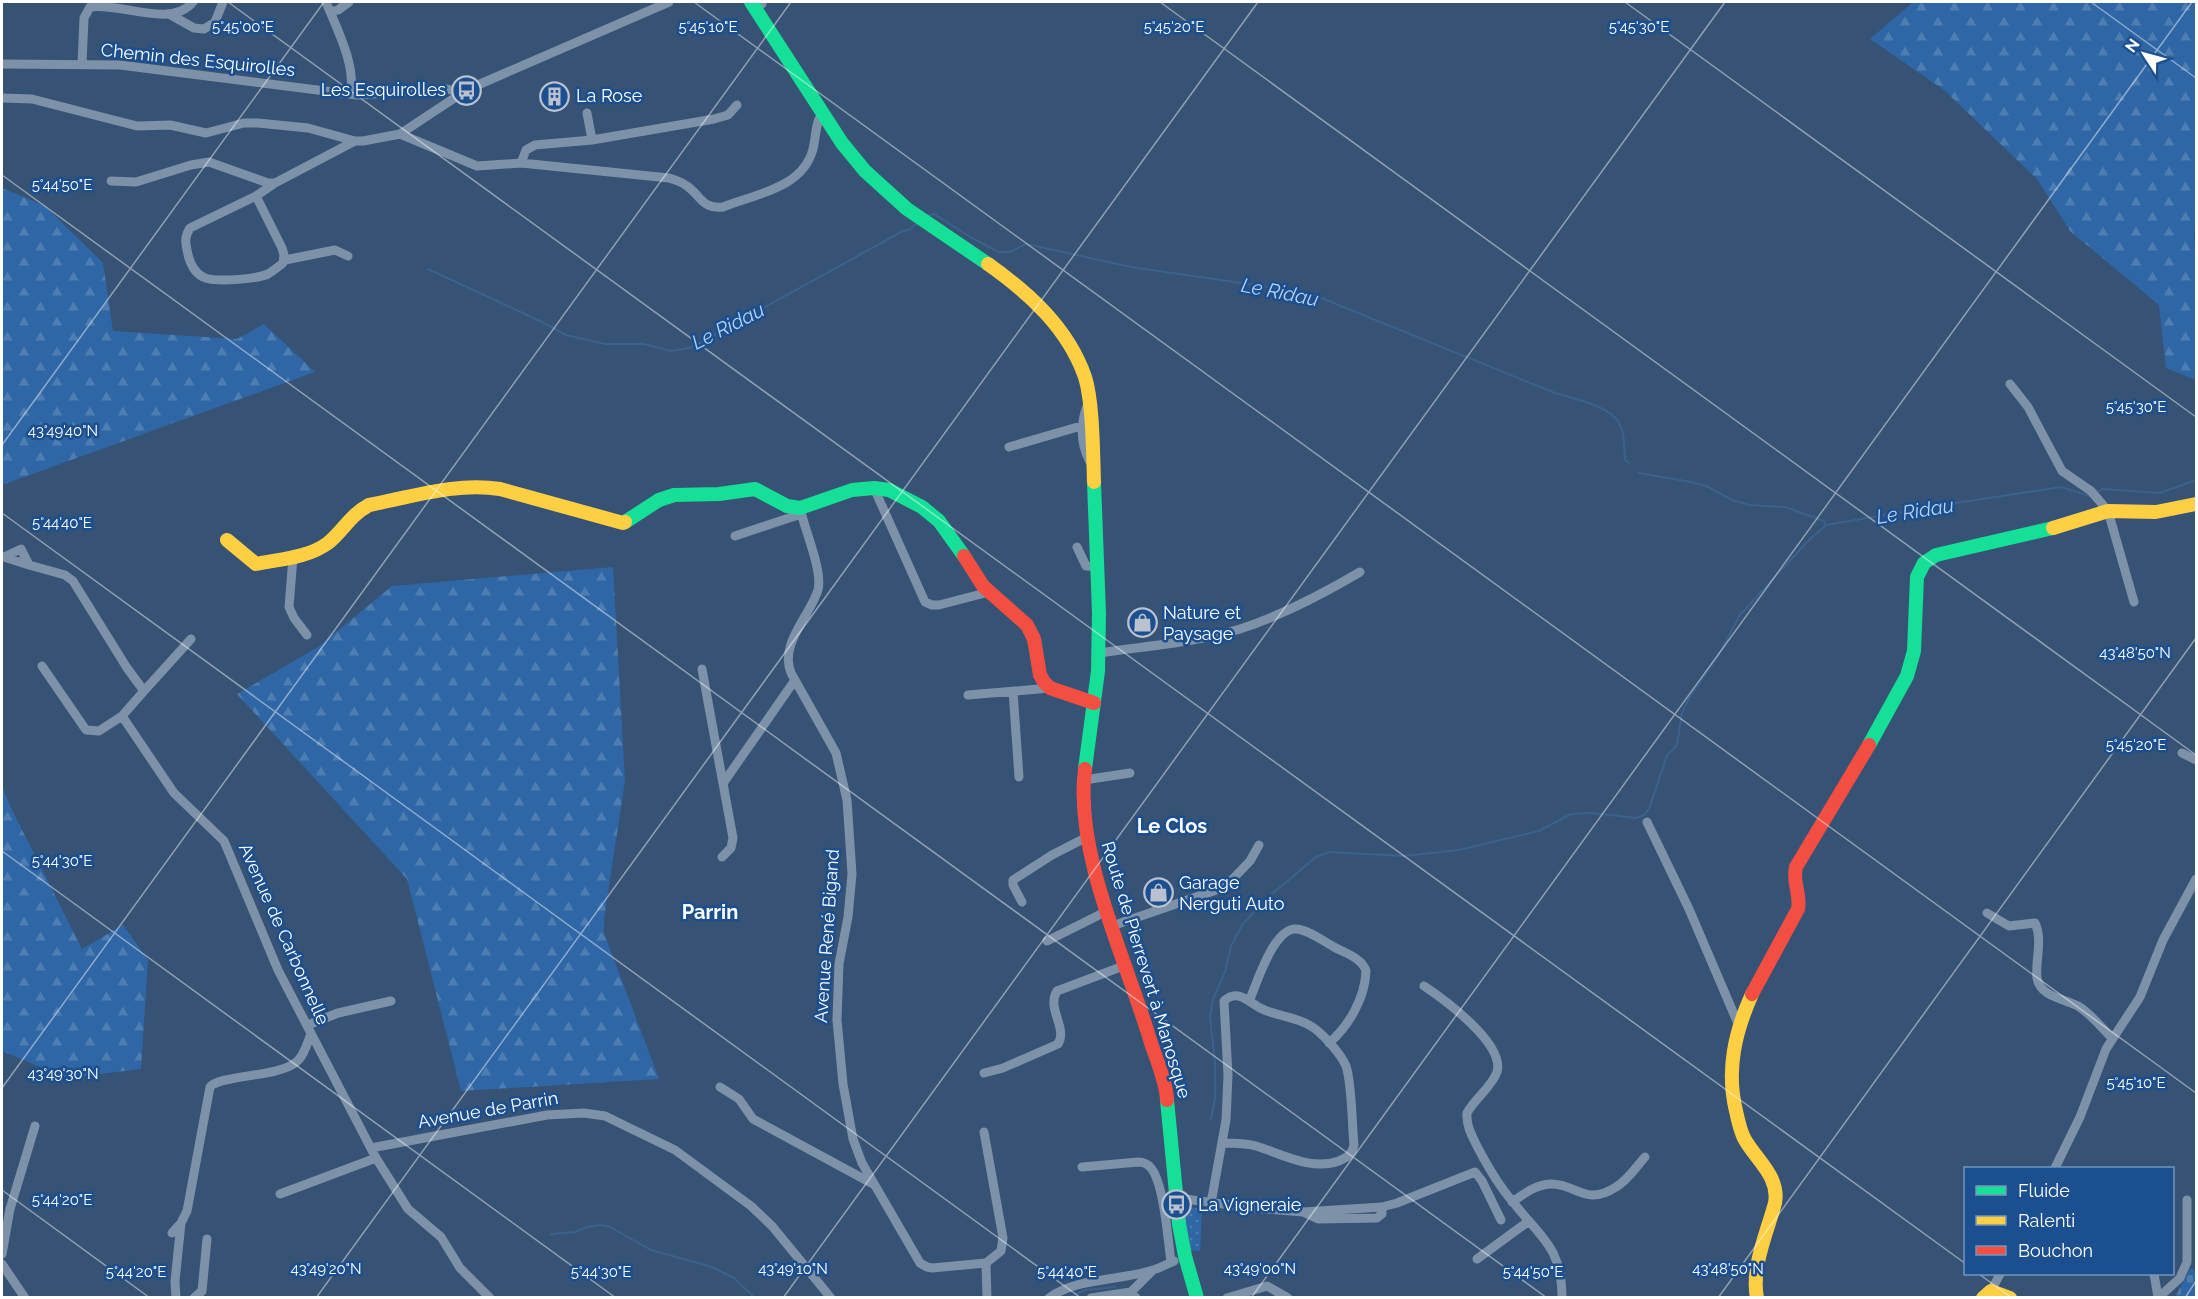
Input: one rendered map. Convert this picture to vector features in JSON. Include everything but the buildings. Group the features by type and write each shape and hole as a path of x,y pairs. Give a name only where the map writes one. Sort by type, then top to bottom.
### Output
{"street":[{"path":"82,64 84,18 90,7 169,14 184,10 193,2"},
{"path":"169,14 194,28 204,29 215,22 223,2"},
{"path":"326,2 351,72 350,94"},
{"path":"330,12 341,9 349,2"},
{"path":"2,98 32,99 137,126 170,125 206,133 244,123 269,124 308,128 355,141 373,141 400,134 462,93 669,2"},
{"name":"Route de Pierrevert à Manosque","path":"759,2 793,57 806,86 851,156 876,183 907,209 1019,286 1044,310 1074,354 1085,378 1094,470 1099,653 1084,780 1087,837 1107,911 1167,1095 1185,1256 1197,1298"},
{"name":"Chemin des Esquirolles","path":"2,64 120,64 350,94 447,89 462,93"},
{"path":"521,163 526,150 532,146 592,140 723,117 737,105"},
{"path":"587,113 592,140"},
{"path":"400,134 477,166 521,163 669,178 688,187 706,206 712,208 723,207 786,184 803,171 812,154 817,123 823,114"},
{"path":"348,256 335,250 285,260 278,268 260,276 214,280 201,276 191,265 185,241 190,228 256,196 275,183 355,141"},
{"path":"111,181 136,182 191,165 209,162 268,183 275,183"},
{"path":"256,196 282,248 285,260"},
{"path":"2010,384 2028,407 2062,471 2095,494 2108,512 2134,602"},
{"path":"1089,401 1082,426 1087,456 1094,470"},
{"path":"1010,447 1082,426"},
{"path":"227,540 256,564 293,557 314,552 330,541 362,508 458,488 482,486 623,523 658,500 674,495 719,494 755,489 800,511"},
{"path":"874,488 925,602 932,606 939,605 989,592"},
{"path":"735,536 844,492 881,488 896,494 922,507 939,521 950,534 973,573 989,592 1016,614 1031,632 1041,678 1050,688"},
{"path":"1756,1298 1754,1283 1756,1271 1767,1238 1777,1193 1772,1180 1742,1135 1732,1103 1730,1079 1739,1026 1756,985 1798,909 1800,901 1793,878 1796,867 1902,687 1914,651 1917,577 1925,562 1936,555 2042,531 2108,512 2156,512 2196,504"},
{"name":"Avenue René Bigand","path":"800,511 819,582 816,596 790,650 788,663 795,680 836,753 847,800 852,874 837,985 837,1040 853,1139 873,1184 914,1254 923,1265 932,1268 986,1263"},
{"path":"1077,546 1086,566 1098,567"},
{"path":"293,557 289,607 291,614 307,635"},
{"path":"29,565 65,575 73,580 127,668 144,691"},
{"path":"1099,653 1187,640 1238,629 1296,608 1360,572"},
{"path":"42,666 86,730 99,731 122,716 191,639"},
{"path":"702,669 724,782 733,843 723,857"},
{"path":"724,782 795,680"},
{"path":"968,695 1050,688 1094,703"},
{"path":"1013,691 1019,777"},
{"name":"Avenue de Carbonnelle","path":"122,716 174,793 224,841 278,970 376,1158 408,1209 441,1237 460,1268 490,1298"},
{"path":"2182,753 2196,760"},
{"path":"1084,780 1130,773"},
{"path":"1647,822 1689,909 1739,1026"},
{"path":"1022,902 1013,885 1013,880 1052,855 1087,837"},
{"path":"1112,926 1225,887 1250,861 1259,845"},
{"path":"2056,1167 2080,1118 2098,1067 2112,1038 2140,997 2163,940 2196,879"},
{"path":"1047,941 1107,911"},
{"path":"1987,913 2009,926 2035,923 2038,933 2037,978 2040,986 2049,994 2081,1008 2112,1038"},
{"path":"1250,999 1277,941 1287,931 1295,929 1305,932 1350,956 1363,964 1365,984 1348,1023 1329,1043"},
{"path":"984,1073 1003,1068 1058,1044 1060,1034 1053,1003 1057,991 1126,965"},
{"path":"1424,986 1446,1000 1464,1017 1493,1050 1497,1058 1498,1064 1494,1078 1470,1108 1466,1120 1487,1165 1512,1202 1549,1244 1558,1263 1562,1298"},
{"path":"1211,1203 1223,1143 1228,1075 1224,1001 1235,996 1250,999 1262,1009 1308,1024 1329,1043 1343,1061 1347,1071 1354,1145 1352,1153 1337,1161 1317,1164 1297,1161 1248,1144 1223,1143"},
{"path":"176,1298 175,1281 181,1224 187,1211 210,1087 216,1081 252,1077 294,1064 300,1058 309,1029 338,1013 390,1001"},
{"path":"720,1087 739,1099 753,1119 873,1184"},
{"name":"Avenue de Parrin","path":"371,1148 547,1115 584,1113 605,1116 675,1150 751,1206 772,1226 831,1298"},
{"path":"2,1254 10,1209 35,1126"},
{"path":"984,1132 1003,1238 1001,1251 986,1263 987,1298"},
{"path":"1512,1202 1534,1188 1549,1184 1563,1186 1587,1195 1604,1192 1621,1184 1645,1157"},
{"path":"280,1194 376,1158"},
{"path":"1082,1167 1138,1162 1149,1166 1163,1206 1171,1262"},
{"path":"1177,1197 1211,1203 1303,1212 1382,1207 1406,1200 1475,1172 1482,1181 1501,1220"},
{"path":"2154,1275 2158,1297 2177,1282 2187,1262 2187,1200"},
{"path":"1477,1258 1529,1221"},
{"path":"172,1233 181,1224"},
{"path":"194,1298 202,1291 207,1239"},
{"path":"1049,1298 1061,1291 1084,1284 1152,1271 1185,1256"},
{"path":"2,1264 25,1298"},
{"path":"1136,1296 1152,1271"},
{"path":"1999,1275 1987,1294 2010,1298"},
{"path":"1227,1298 1267,1286 1288,1298"},
{"path":"1091,1298 1136,1296 1145,1298"}],"green space":[{"path":"1913,2 2196,2 2196,217 2194,237 2196,380 2166,368 2159,305 2070,231 2037,179 1944,90 1870,39"},
{"path":"2,188 45,206 103,263 113,331 237,339 264,324 315,372 2,485"},
{"path":"613,567 625,781 604,919 604,933 659,1079 461,1091 407,879 237,694 318,647 392,586"},
{"path":"2,786 82,949 123,925 148,960 141,1069 66,1078 2,1051"},
{"path":"1190,1207 1202,1209 1200,1251 1188,1250 1181,1214"},
{"path":"2191,1268 2196,1271 2196,1297 2175,1297"}],"waterway":[{"name":"Le Ridau","path":"927,216 934,214 999,252 1010,252 1026,244 1131,267 1309,293 1555,393 1599,407 1619,423 1623,436 1625,460 1629,463"},
{"name":"Le Ridau","path":"428,269 566,335 605,344 644,344 671,351 698,344 903,231 909,230 916,224"},
{"name":"Le Ridau","path":"1639,473 1706,486 1732,500 1749,505 1785,507 1824,521 1826,525"},
{"name":"Le Ridau","path":"2095,493 2102,489 2160,493 2196,480"},
{"path":"1211,1119 1215,1098 1215,1063 1210,1017 1213,999 1225,972 1231,946 1243,924 1266,899 1316,857 1329,852 1404,856 1459,850 1539,831 1571,814 1592,813 1636,818 1644,815 1649,809 1667,756 1677,745 1682,713 1689,698 1718,656 1740,615 1807,542 1826,525 2061,487 2090,496"},
{"path":"551,1234 575,1232 600,1225 608,1226 651,1250 712,1267 734,1278 755,1298"},
{"path":"1068,1298 1086,1290 1115,1287"}],"traffic: fast":[{"path":"751,2 842,143 865,171 907,209 988,264"},
{"path":"1085,769 1098,671 1099,613 1094,482"},
{"path":"625,522 659,500 674,495 719,494 755,489 787,506 800,508 852,490 874,488 889,490 922,507 939,521 964,556"},
{"path":"1869,745 1907,676 1914,651 1917,577 1924,563 1936,555 2053,528"},
{"path":"1167,1100 1179,1224 1197,1298"}],"traffic: slow":[{"path":"988,264 1018,287 1045,313 1058,327 1078,359 1090,400 1094,482"},
{"path":"227,540 256,564 294,557 312,552 328,543 356,514 369,505 434,491 467,487 500,489 625,522"},
{"path":"2053,528 2108,511 2156,512 2196,504"},
{"path":"1752,994 1737,1037 1732,1081 1739,1125 1749,1146 1766,1168 1776,1193 1758,1262 1757,1298"},
{"path":"1983,1298 1991,1291 2010,1298"}],"traffic: jam":[{"path":"964,556 983,586 1027,625 1034,639 1040,675 1044,682 1050,688 1094,703"},
{"path":"1752,994 1798,909 1796,867 1869,745"},
{"path":"1085,769 1084,802 1087,836 1095,871 1161,1071 1167,1100"}],"place":[{"name":"Les Esquirolles","path":"467,90"},
{"name":"La Rose","path":"555,96"},
{"name":"Nature et Paysage","path":"1142,623"},
{"name":"Garage Nerguti Auto","path":"1158,893"},
{"name":"La Vigneraie","path":"1177,1205"}],"district":[{"name":"Le Clos","path":"1172,826"},
{"name":"Parrin","path":"710,912"}]}
